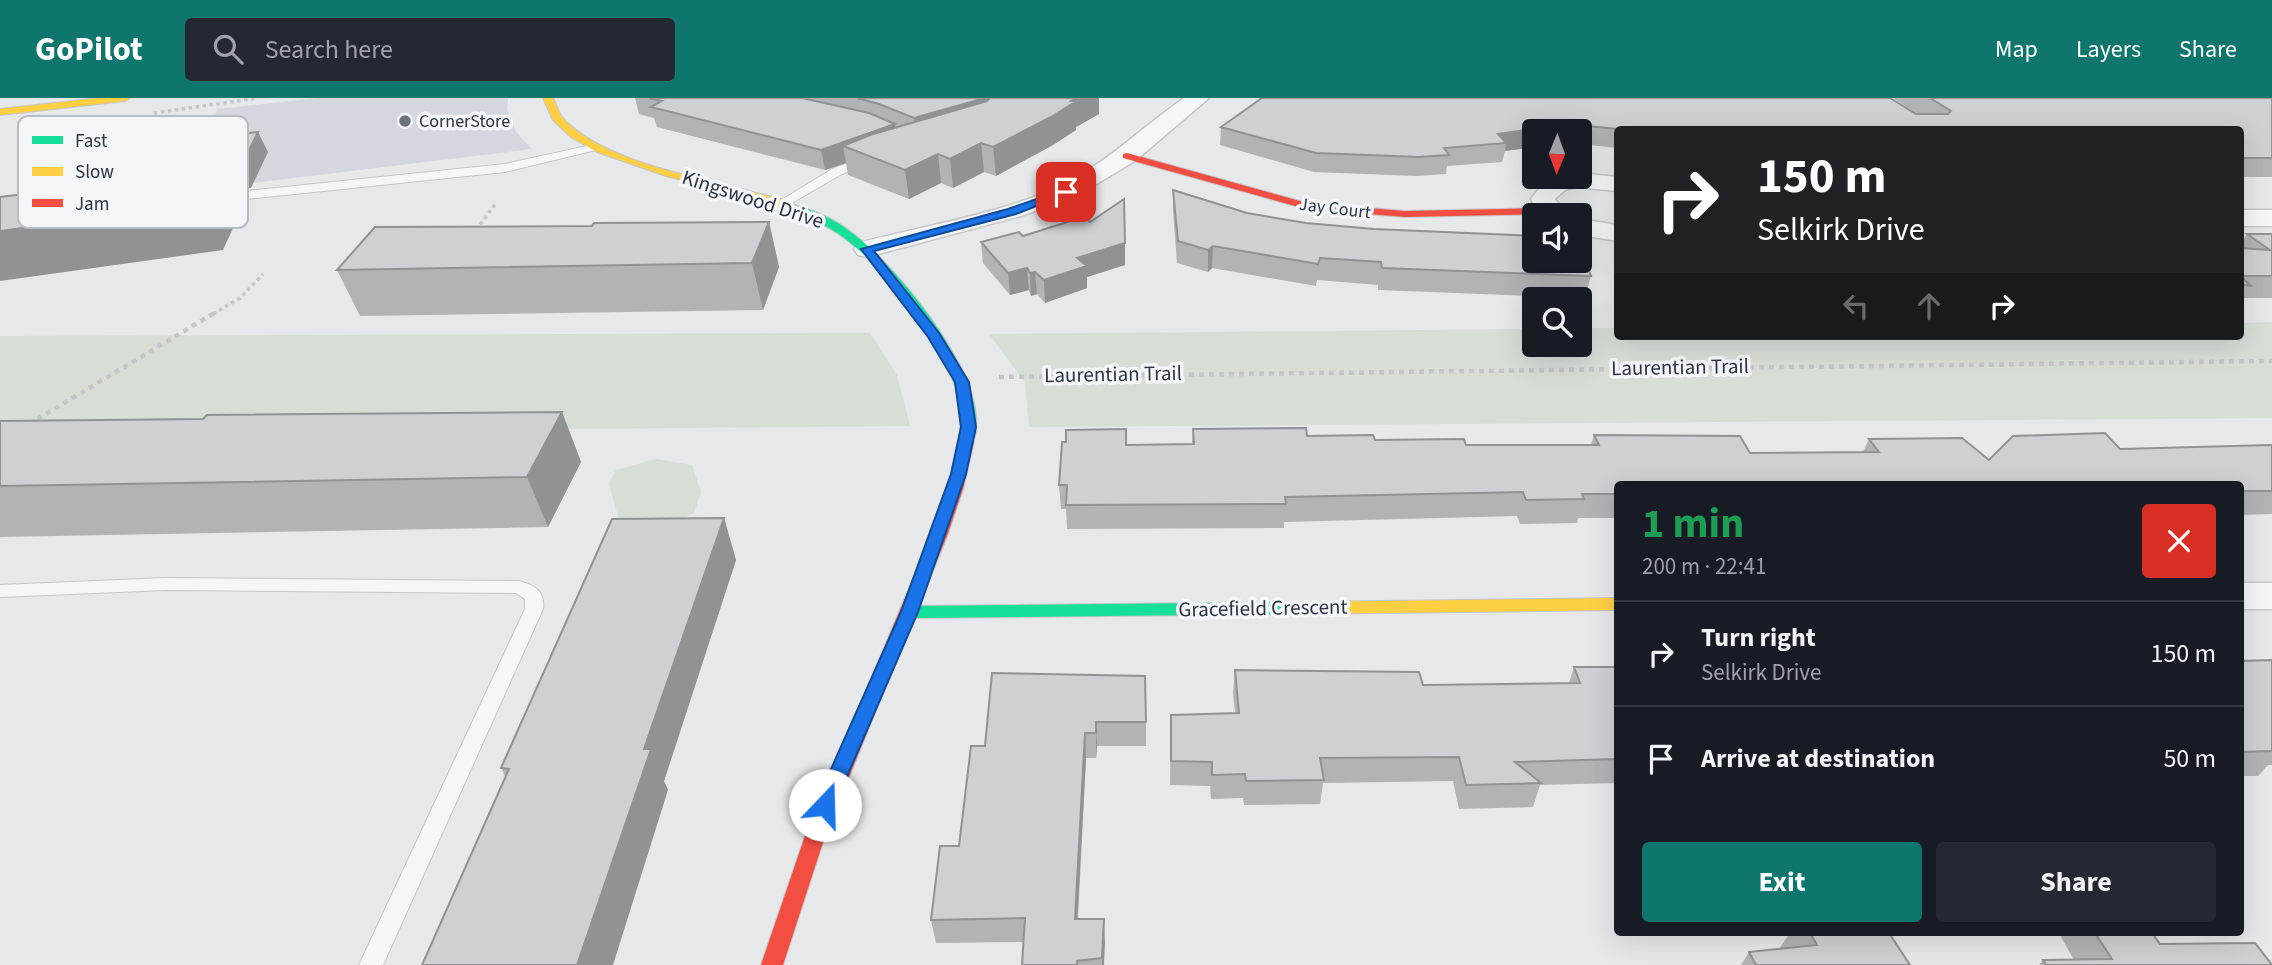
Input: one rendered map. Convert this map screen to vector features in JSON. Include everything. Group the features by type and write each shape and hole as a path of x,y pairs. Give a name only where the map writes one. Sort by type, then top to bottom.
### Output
{"street":[{"path":"0,112 125,98"},
{"name":"Kingswood Drive","path":"548,98 563,123 596,147 626,161 781,204 835,226 867,249 934,335 962,382 969,427 959,474 909,612 830,792 787,903 772,965"},
{"path":"867,249 1012,211 1066,192 1127,156 1168,119 1198,98"},
{"name":"Jay Court","path":"1127,156 1306,206 1405,214 1522,213"},
{"name":"Jay Court","path":"1546,203 1543,199 1548,189 1562,182 1584,179 1614,184"},
{"path":"2244,218 2272,218"},
{"path":"1592,229 1614,233"},
{"path":"2244,597 2272,596"},
{"name":"Gracefield Crescent","path":"909,612 1614,604"}],"lane":[{"path":"248,195 505,168 596,147"},
{"path":"781,204 836,172 880,155"},
{"path":"0,591 166,584 519,587 535,596 534,609 371,965"}],"path":[{"path":"472,234 496,203"},
{"path":"23,427 240,298 263,274"},
{"name":"Laurentian Trail","path":"962,382 1027,375 2272,360"}],"shaded area":[{"path":"317,98 508,98 507,110 516,132 532,149 248,183 248,116 215,116 218,109"},
{"path":"2272,322 2272,418 1029,427 1025,382 989,334 1522,329 1522,357 1592,357 1592,328 1614,328 1614,340 2244,340 2244,323"},
{"path":"870,333 897,375 910,426 0,434 0,336"},
{"path":"656,459 692,465 701,492 694,513 648,536 621,528 609,483 616,470"}],"building":[{"path":"649,98 802,98 869,113 895,124 821,150 651,107 662,101"},
{"path":"857,98 979,98 914,118"},
{"path":"990,98 1077,98 1051,117 993,147 981,143 950,159 938,154 905,170 843,146 870,135"},
{"path":"1262,98 1890,98 1916,114 1948,114 1951,111 1930,98 2272,98 2272,158 2244,158 2244,126 1614,126 1614,129 1592,126 1592,119 1522,119 1522,131 1498,134 1506,143 1444,148 1449,155 1419,157 1316,153 1221,127"},
{"path":"258,132 248,153 248,133"},
{"path":"1173,190 1247,213 1306,223 1522,235 1522,273 1590,273 1591,276 1382,268 1381,262 1320,258 1318,264 1213,246 1208,250 1178,241"},
{"path":"18,195 18,228 23,228 0,231 0,197"},
{"path":"1124,199 1125,243 1077,258 1087,266 1044,280 1035,272 1030,273 1027,268 1008,273 981,242 1019,232 1023,236 1083,217 1090,222"},
{"path":"769,222 752,263 337,270 375,227"},
{"path":"2247,234 2272,234 2272,276 2244,276 2244,248 2270,250"},
{"path":"562,412 527,477 0,486 0,421 203,419 207,415"},
{"path":"1306,428 1307,436 1373,435 1375,440 1464,439 1466,445 1599,445 1594,435 1740,436 1750,453 1879,452 1869,439 1962,438 1989,460 2013,436 2105,433 2120,449 2272,445 2272,491 2244,491 2244,481 1614,481 1614,494 1582,494 1584,499 1526,500 1523,492 1285,497 1286,504 1066,505 1067,485 1059,485 1062,442 1066,442 1066,430 1126,429 1126,445 1194,444 1193,429"},
{"path":"724,518 644,749 651,749 577,965 422,965 509,769 501,768 612,519"},
{"path":"2272,660 2272,751 2244,752 2244,661"},
{"path":"1574,667 1614,667 1614,759 1515,762 1541,783 1466,785 1459,757 1320,758 1324,780 1246,781 1245,774 1212,775 1212,762 1171,761 1171,715 1239,713 1235,670 1419,672 1423,685 1580,683"},
{"path":"992,673 1145,676 1146,722 1096,722 1096,733 1085,733 1075,919 1104,919 1102,958 1077,961 1077,965 1022,965 1025,918 931,920 940,846 959,846 971,746 985,746"},
{"path":"1812,936 1891,936 1910,965 1756,965 1749,952 1817,945"},
{"path":"2097,936 2154,936 2160,944 2255,943 2272,965 2046,965 2043,960 2112,959"}],"traffic: fast":[{"path":"794,208 847,234 880,264 914,304 943,348 963,388 968,414 967,441"},
{"path":"909,612 1303,608"}],"traffic: slow":[{"path":"0,112 125,98"},
{"path":"548,98 557,118 575,135 601,150 667,173 794,208"},
{"path":"1303,608 1614,604"}],"traffic: jam":[{"path":"1127,156 1306,206 1405,214 1522,212"},
{"path":"772,965 815,836 939,536 967,441"}],"place":[{"name":"CornerStore","path":"405,121"}],"route":[{"path":"825,805 844,756 909,612 959,474 969,427 962,382 934,335 867,249 1012,211 1066,192"}]}
